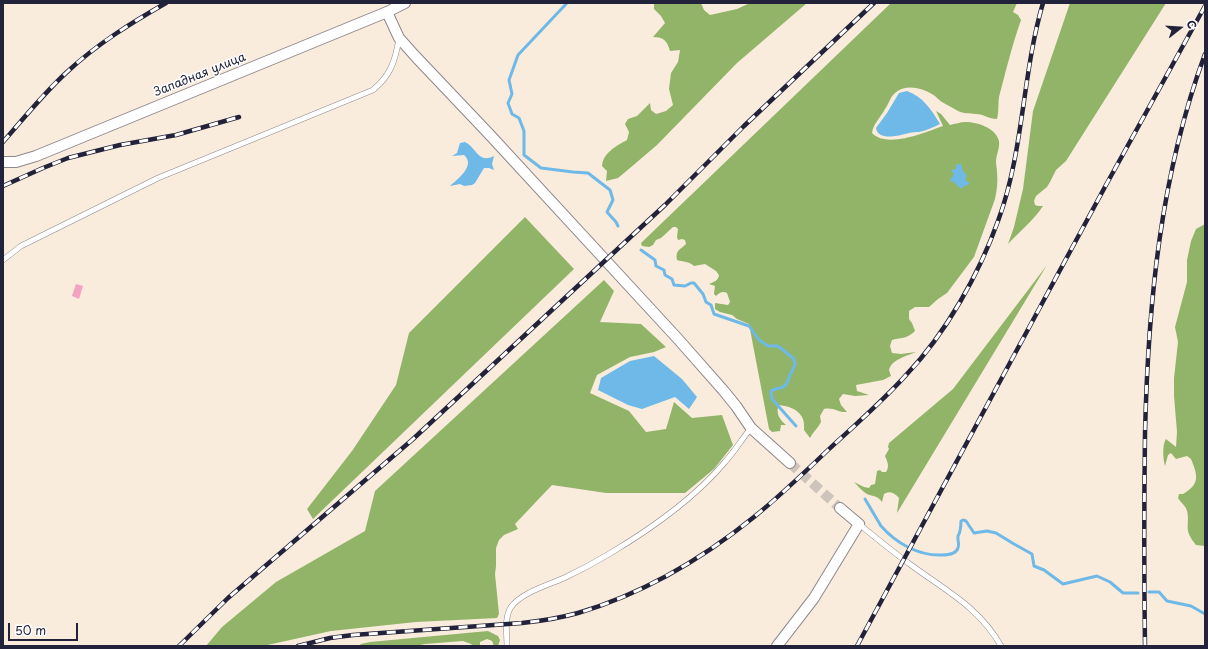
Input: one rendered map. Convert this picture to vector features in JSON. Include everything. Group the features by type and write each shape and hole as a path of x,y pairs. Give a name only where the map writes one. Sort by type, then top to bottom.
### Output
{"street":[{"name":"Западная улица","path":"3,162 16,162 36,156 387,12 405,3"},
{"path":"387,12 399,38 678,339 723,390 751,428 790,463"},
{"path":"777,646 814,598 859,524 840,508"}],"lane":[{"path":"3,260 21,246 158,178 373,90 385,79 396,58 399,38"},
{"path":"508,646 507,618 511,607 516,602 585,568 658,522 712,477 751,428"},
{"path":"859,524 910,564 954,594 973,610 991,630 1001,646"}],"green space":[{"path":"701,3 704,10 710,15 737,9 750,3 807,3 737,63 657,145 618,178 606,181 607,171 602,166 603,161 611,150 627,140 629,132 625,124 628,119 637,116 650,103 651,110 656,114 666,111 673,105 669,89 671,73 678,62 680,50 670,51 664,40 653,37 665,23 654,9 654,4"},
{"path":"891,3 1017,3 1013,12 1018,15 1021,20 999,97 997,119 979,114 960,112 942,102 931,93 910,87 899,90 893,95 875,124 872,133 879,138 887,140 907,138 927,132 943,126 936,111 941,114 950,125 966,122 975,123 990,129 997,136 999,141 996,159 997,189 995,199 974,257 947,293 929,307 915,307 909,311 909,319 915,331 907,337 892,340 890,346 892,353 901,354 916,352 900,358 893,363 889,370 891,376 883,380 856,385 857,391 869,395 855,396 843,394 839,399 841,405 847,412 824,409 820,416 821,422 810,438 804,430 801,415 790,407 779,405 779,416 786,425 781,425 780,431 772,432 769,429 749,324 732,315 715,309 715,303 728,305 730,302 727,293 722,292 716,296 714,294 715,286 709,284 717,280 719,275 716,271 705,264 694,266 688,262 677,260 677,252 686,244 685,240 678,240 678,229 676,227 673,227 649,247 642,246 641,243"},
{"path":"1070,3 1166,3 1066,161 1056,170 1047,187 1036,196 1034,201 1035,205 1043,206 1031,221 1008,244 1014,227 1023,189 1033,111"},
{"path":"525,217 574,269 313,519 307,509 352,451 396,385 409,333"},
{"path":"1205,224 1205,546 1196,545 1190,537 1186,509 1178,498 1179,494 1183,494 1189,490 1195,483 1196,475 1191,459 1187,456 1176,459 1171,453 1168,455 1165,466 1163,452 1166,439 1176,447 1177,432 1174,378 1178,342 1175,327 1187,282 1187,260 1191,241 1196,229"},
{"path":"1047,265 897,513 899,498 894,493 888,492 884,494 882,502 877,497 863,491 854,482 869,488 871,485 875,484 877,471 880,470 882,472 886,472 888,466 885,456 889,449 889,443 953,389"},
{"path":"604,280 614,291 600,322 641,324 666,347 654,352 630,357 597,375 590,393 629,411 646,432 666,429 674,402 692,418 722,415 733,445 714,469 685,493 606,493 552,485 515,524 518,529 504,535 499,540 496,548 495,574 499,614 497,618 416,622 331,631 263,646 206,646 222,627 276,582 365,531 375,491"},
{"path":"488,631 498,636 500,640 498,646 494,646 492,641 487,639 480,642 480,646 473,646 463,641 415,646 359,646 370,642"}],"water":[{"path":"907,91 918,97 926,104 940,124 919,132 890,136 881,135 876,128 899,93"},
{"path":"465,142 481,157 489,158 494,156 492,164 494,170 484,168 475,183 472,185 464,186 460,184 450,186 461,176 467,167 467,159 464,155 452,156 457,153 460,143"},
{"path":"961,164 963,171 967,176 965,178 966,181 970,183 962,188 950,180 954,174 951,170 956,169 956,165"},
{"path":"654,356 682,379 697,397 689,409 675,397 642,409 628,405 598,390 601,378 630,361"}],"building":[{"path":"76,284 83,286 79,299 72,296"}],"waterway":[{"path":"567,3 518,55 509,80 512,94 508,103 512,114 519,118 524,131 524,155 541,168 588,173 610,190 613,200 607,212 618,226"},
{"path":"641,250 655,260 656,266 664,270 665,275 672,279 674,285 685,286 694,283 703,294 706,302 711,305 714,314 749,326 759,340 768,346 778,346 794,359 795,364 786,384 783,387 771,391 772,399 796,426"},
{"path":"865,499 881,526 893,538 916,551 933,555 942,555 955,552 959,546 958,536 961,521 963,520 966,521 974,533 987,531 996,533 1032,554 1034,566 1044,570 1063,584 1097,576 1110,582 1123,593 1138,593"},
{"path":"1149,592 1159,592 1167,601 1191,606 1205,614"}],"tunnel":[{"path":"790,463 840,508"}],"railway":[{"path":"3,142 50,88 78,62 115,34 166,3"},
{"path":"179,646 228,598 412,440 665,205 744,126 874,3"},
{"path":"298,646 330,638 353,635 522,623 578,613 625,596 670,574 714,547 773,501 898,384 921,358 948,322 971,282 990,241 1007,194 1018,140 1036,30 1043,3"},
{"path":"857,646 1106,185 1205,6"},
{"path":"1145,646 1145,434 1149,337 1153,289 1159,241 1177,147 1205,54"},
{"path":"3,186 68,158 120,145 176,135 239,117"}]}
